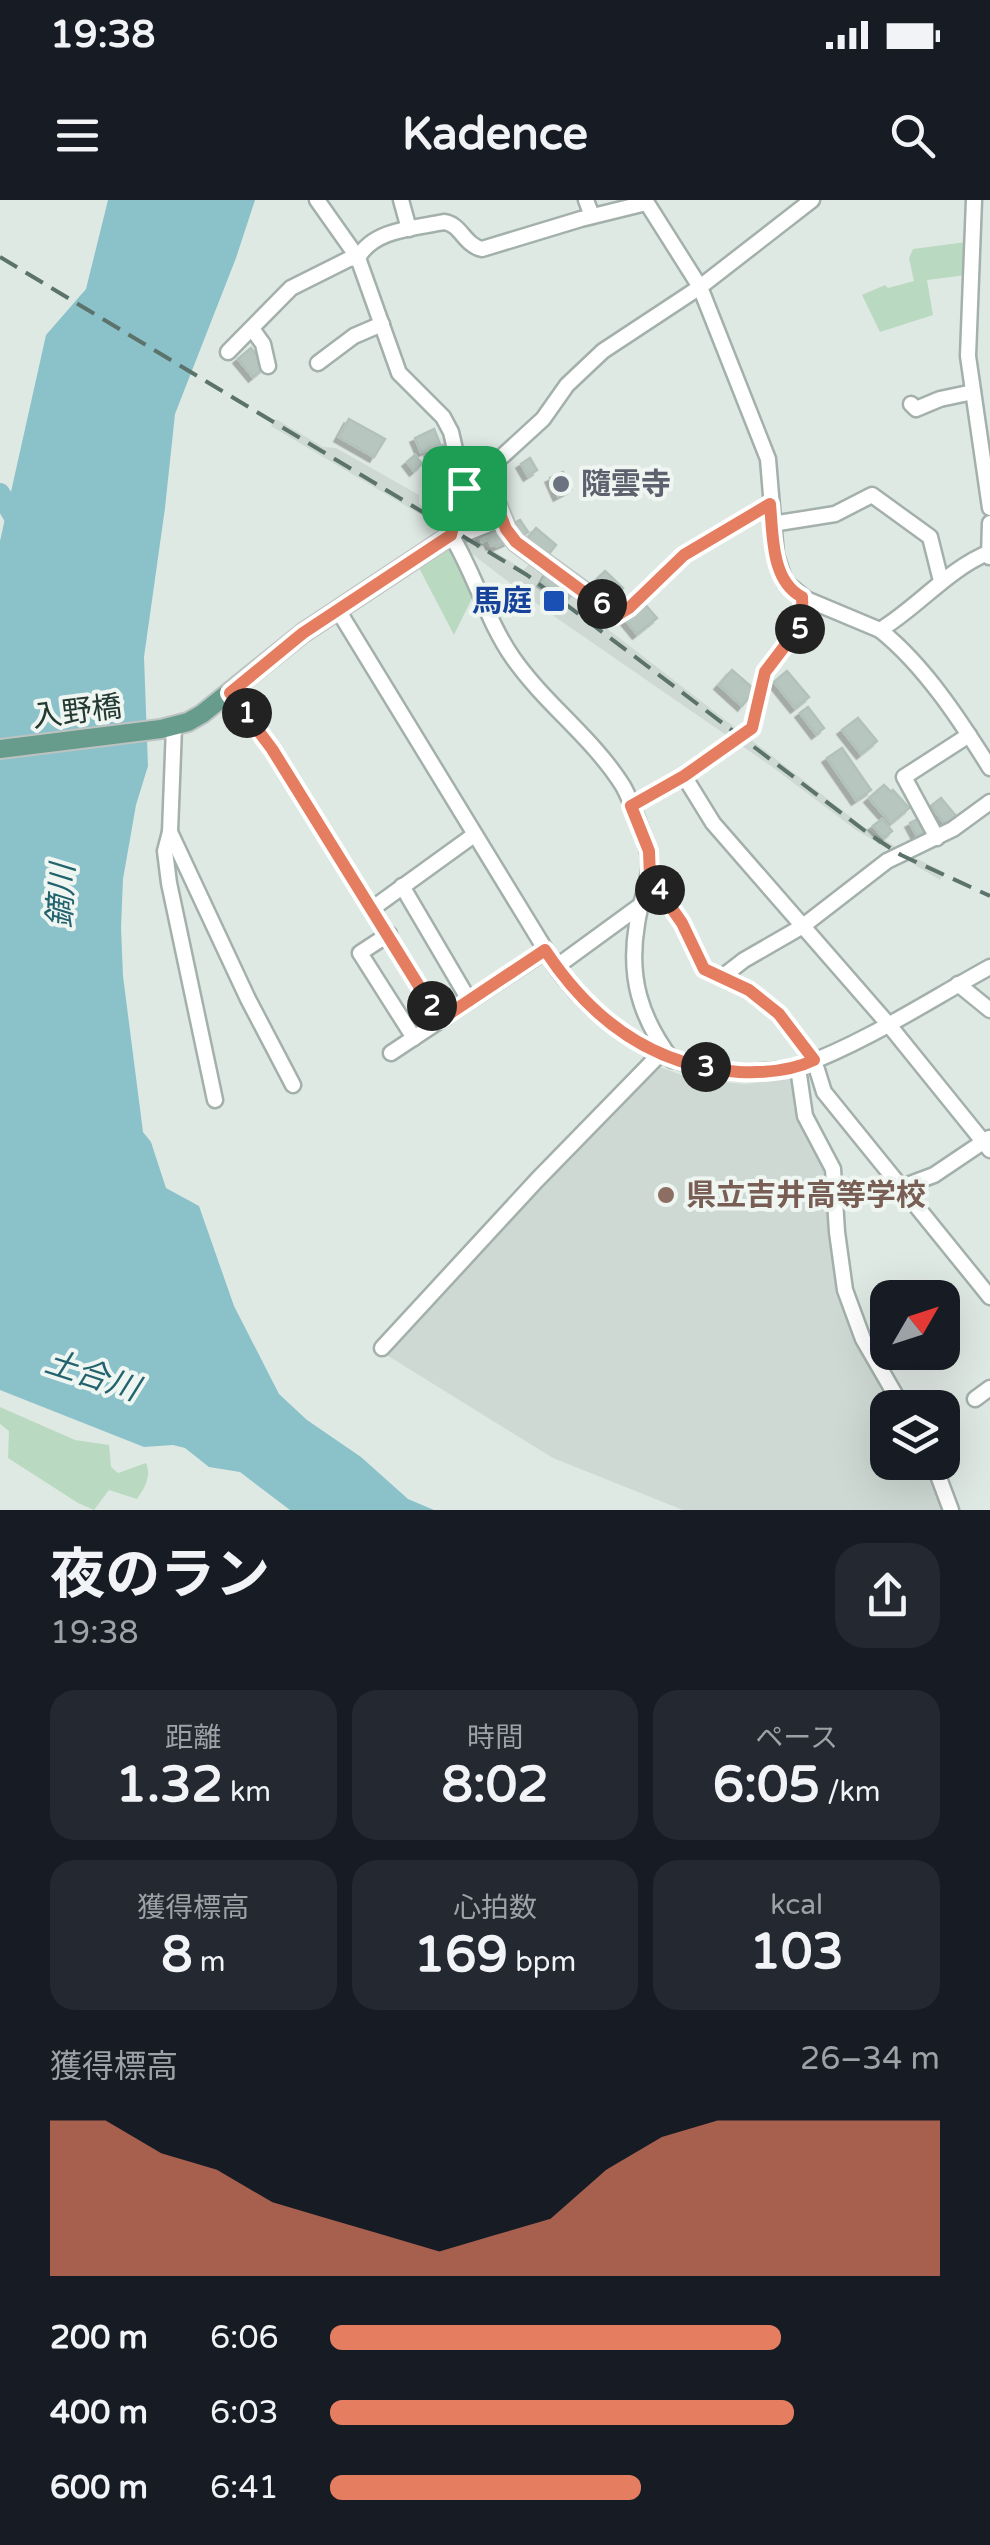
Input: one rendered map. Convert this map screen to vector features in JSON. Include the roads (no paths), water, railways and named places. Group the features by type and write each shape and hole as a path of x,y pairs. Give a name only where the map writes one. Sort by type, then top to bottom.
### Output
{"main road":[{"path":"168,728 202,714 303,633 459,534 464,488 484,473 502,519 516,542 616,616"},
{"name":"入野橋","path":"0,749 168,728"}],"street":[{"path":"317,200 358,258 399,374 444,417 464,488"},
{"path":"401,200 409,229"},
{"path":"586,200 592,216"},
{"path":"484,473 542,419 584,367 700,287 812,200"},
{"path":"974,200 968,356 973,392 984,424 990,508"},
{"path":"358,258 366,246 382,236 409,229 451,223 468,244 482,250 646,201 700,287 768,459 780,571 794,592 880,630 909,657 969,734 990,768"},
{"path":"228,352 290,288 348,258 358,258"},
{"path":"318,363 354,336 382,324"},
{"path":"253,330 263,344 268,366"},
{"path":"911,404 916,409 973,392"},
{"path":"772,524 836,514 872,494 930,537 941,581"},
{"path":"616,616 684,555 770,504"},
{"path":"502,519 459,534 513,658 612,770 649,851 650,877 635,940 636,985 650,1030 665,1058"},
{"path":"880,630 910,612 941,581 989,555 990,523"},
{"path":"631,806 684,776 752,728 765,672 803,622 802,597"},
{"path":"338,610 474,836 572,989 615,1030 665,1058 723,1071 798,1068 889,1025 990,967"},
{"path":"230,693 254,721 440,1020"},
{"path":"168,728 170,832 165,851 169,884 216,1100"},
{"path":"936,838 904,777 969,734"},
{"path":"684,776 713,823 988,1143 918,1184 902,1187"},
{"path":"722,977 803,926 888,862 936,838 990,802"},
{"path":"170,832 293,1085"},
{"path":"373,908 474,836"},
{"path":"650,877 682,923 704,969 749,990 779,1014 814,1060 824,1092 990,1297"},
{"path":"402,886 469,1000"},
{"path":"556,967 642,904"},
{"path":"388,934 360,953 414,1038"},
{"path":"390,1053 545,950"},
{"path":"958,984 990,1010"},
{"path":"382,1348 537,1180 665,1058"},
{"path":"798,1068 806,1116 833,1169 845,1290 863,1339 893,1390"},
{"path":"975,1399 990,1388"},
{"path":"940,1480 951,1510"}],"water":[{"path":"108,200 255,200 175,414 144,657 148,766 136,805 123,879 121,927 123,976 143,1132 151,1142 166,1188 199,1206 234,1306 279,1394 408,1499 434,1510 290,1510 240,1472 209,1467 185,1448 144,1447 0,1390 0,541 46,335 86,289"}],"waterway":[{"path":"0,493 20,528"}],"railway":[{"path":"0,257 527,575 869,834 901,855 990,896"}],"place":[{"name":"隨雲寺","path":"561,484"},
{"name":"馬庭","path":"554,601"},
{"name":"県立吉井高等学校","path":"666,1195"}],"water label":[{"name":"鏑川","path":"62,896"},
{"name":"土合川","path":"92,1376"}]}
